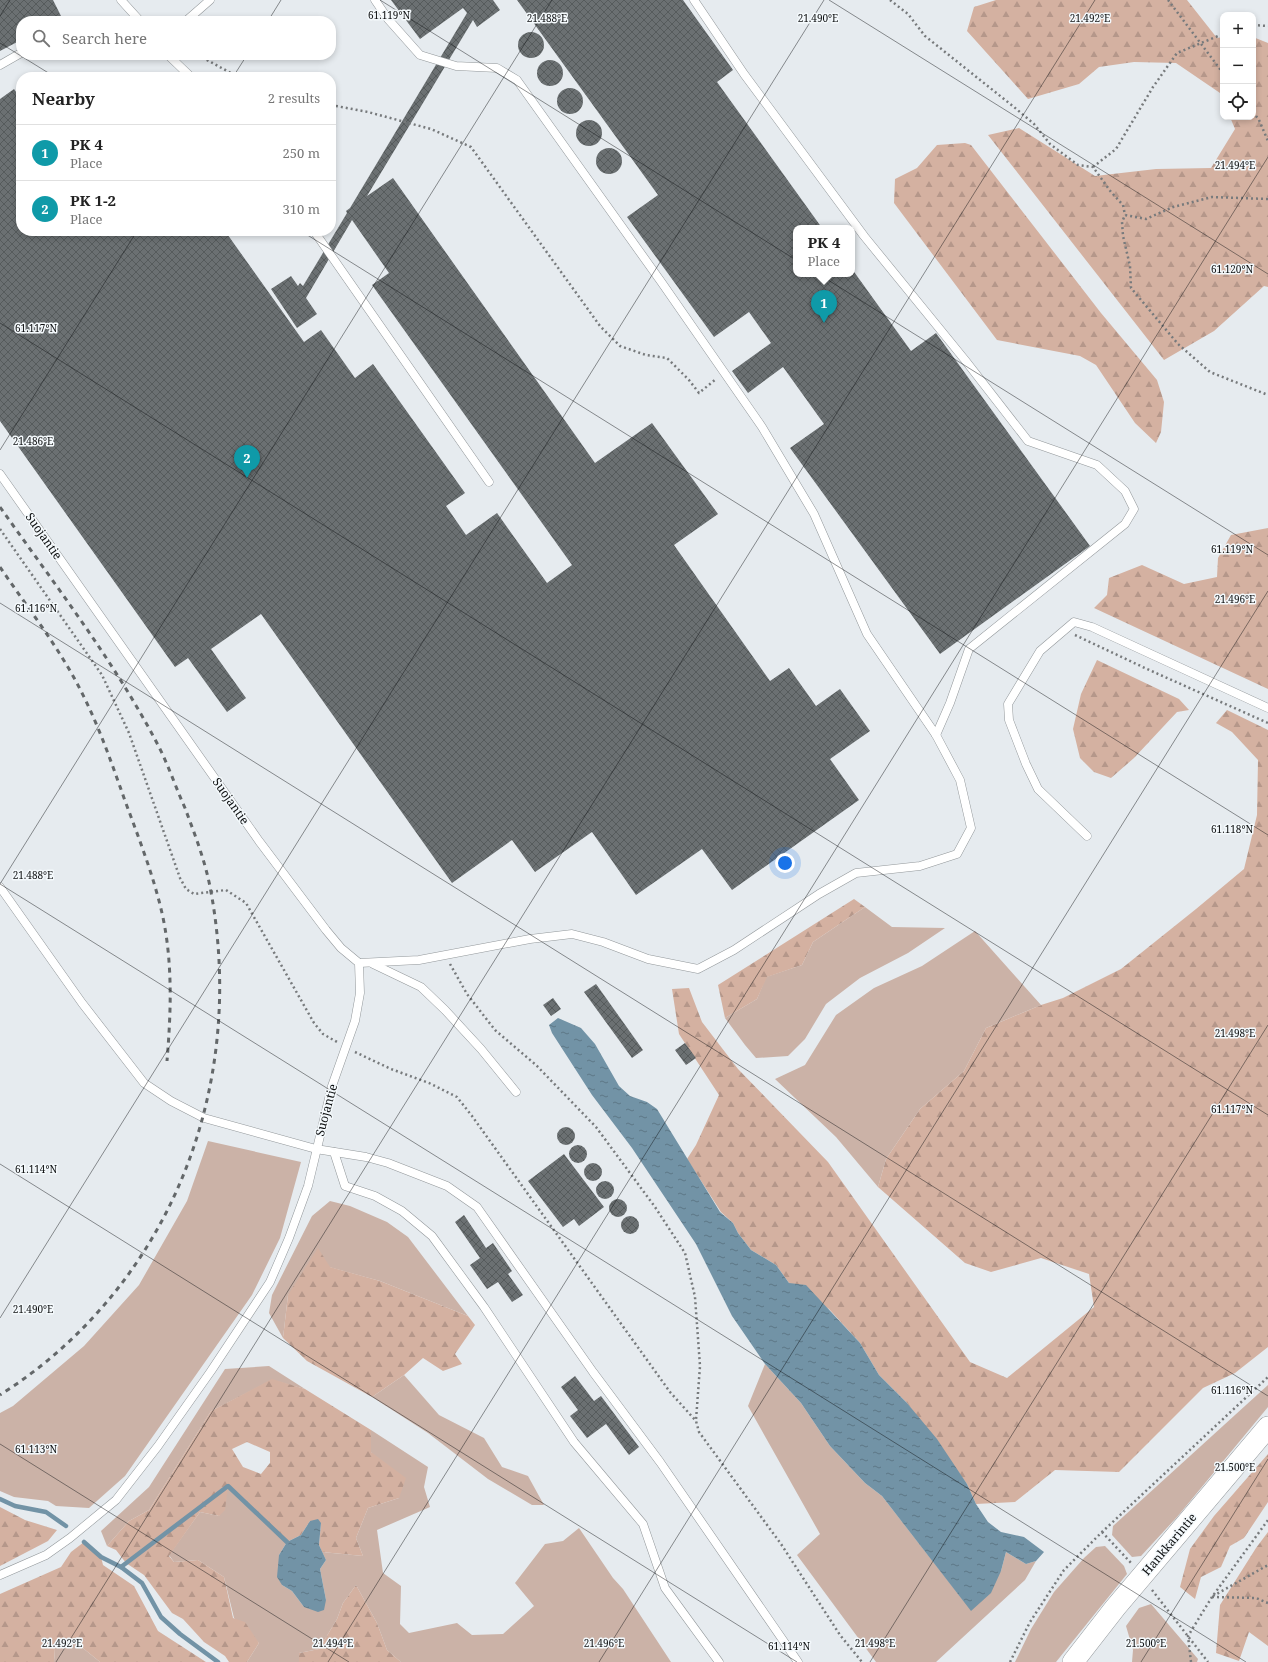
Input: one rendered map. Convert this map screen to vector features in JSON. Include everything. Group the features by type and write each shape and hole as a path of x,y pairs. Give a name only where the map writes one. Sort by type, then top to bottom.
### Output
{"main road":[{"name":"Hankkarintie","path":"1073,1662 1115,1608 1268,1427"}],"lane":[{"path":"120,0 135,16"},
{"path":"192,16 210,0"},
{"path":"359,962 419,960 530,939 572,934 603,942 648,959 698,969 734,950 819,894 856,873 920,866 957,854 971,828 960,780 936,735 867,634 814,514 762,427 517,80 496,68 456,66 420,55 388,19 375,0"},
{"path":"694,0 744,74 864,236 965,360 1028,441 1096,465 1126,491 1134,509 1125,524 970,649 950,703 936,735"},
{"path":"0,65 16,56"},
{"path":"173,60 186,72"},
{"path":"317,236 489,482"},
{"name":"Suojantie","path":"0,474 259,841 326,930 341,948 359,962 360,993 355,1020 332,1086 308,1186 289,1238 270,1282 211,1371 158,1446 116,1500 70,1538 46,1555 0,1575"},
{"path":"1087,836 1038,789 1026,764 1009,720 1008,704 1040,651 1074,622 1092,627 1268,708"},
{"path":"0,888 82,1003 144,1083 171,1101 204,1118 316,1150 366,1156 388,1163 447,1186 477,1207 593,1372 660,1462 798,1662"},
{"path":"370,962 421,987 445,1010 481,1049 516,1092"},
{"path":"334,1152 344,1186 375,1196 402,1211 432,1236 484,1307 574,1442 643,1524 665,1588 719,1662"}],"path":[{"path":"890,0 908,14 925,36 1034,124 1050,144 1078,165 1092,167 1123,205 1123,236 1130,266 1131,288 1178,344 1210,372 1268,395"},
{"path":"1168,0 1220,69"},
{"path":"1256,25 1268,26"},
{"path":"1092,167 1116,149 1149,94 1177,53 1220,35"},
{"path":"207,60 229,72"},
{"path":"336,106 368,112 431,129 471,147 600,326 620,346 646,356 667,358 689,380 698,392 725,373"},
{"path":"1256,116 1268,141"},
{"path":"1124,215 1146,219 1173,207 1212,197 1268,199"},
{"path":"0,529 102,675 129,733 180,878 186,889 194,894 226,890 246,903 314,1023 323,1034 391,1069 429,1083 457,1097 567,1246 670,1392 696,1420"},
{"path":"1063,630 1268,723"},
{"path":"447,955 450,964 467,994 495,1030 536,1065 596,1127 655,1207 685,1253 695,1297 700,1366 696,1420 699,1432 781,1544 840,1635 862,1662"},
{"path":"1010,1662 1030,1622 1064,1570 1102,1532 1268,1377"},
{"path":"1191,1662 1188,1636 1212,1597 1268,1520"},
{"path":"1102,1532 1133,1566"},
{"path":"1212,1597 1268,1565"},
{"path":"1149,1587 1208,1662"},
{"path":"1212,1597 1256,1598 1268,1603"}],"shaded area":[{"path":"865,907 892,927 945,928 908,953 860,978 826,1004 805,1039 788,1056 756,1058 725,1018 757,999 766,977 802,965 813,942"},
{"path":"975,931 1041,1005 986,1028 964,1071 920,1109 886,1159 878,1187 836,1137 775,1079 805,1065 836,1015 874,988 922,966"},
{"path":"208,1141 301,1162 280,1238 252,1295 125,1476 89,1508 56,1506 48,1501 14,1497 0,1491 0,1413 13,1406 84,1346 139,1285 187,1201"},
{"path":"330,1201 350,1206 387,1222 408,1237 468,1316 380,1281 329,1267 288,1295 283,1338 269,1313 272,1295 312,1216"},
{"path":"765,1364 801,1403 830,1446 865,1483 882,1496 963,1600 1001,1571 1006,1552 1026,1564 1036,1561 1025,1580 936,1662 876,1662 797,1555 820,1534 748,1406"},
{"path":"269,1366 305,1389 272,1380 211,1411 149,1510 129,1521 107,1546 101,1531 149,1487 225,1369"},
{"path":"404,1375 439,1415 484,1438 502,1467 528,1476 544,1505 532,1505 488,1479 428,1433 372,1397"},
{"path":"1268,1385 1268,1407 1177,1517 1141,1556 1132,1557 1112,1535 1113,1526"},
{"path":"371,1430 428,1467 424,1487 430,1507 377,1530 383,1573 401,1586 400,1624 409,1633 457,1623 472,1635 503,1634 534,1606 515,1583 545,1544 563,1541 579,1528 613,1578 623,1589 671,1662 401,1662 387,1650 377,1623 356,1585 343,1603 337,1619 319,1649 299,1653 299,1662 247,1662 259,1643 234,1618 224,1577 198,1560 174,1562 169,1555 200,1512 219,1516 228,1486 287,1542 279,1555 282,1585 292,1591 304,1607 326,1600 320,1569 326,1560 322,1552 363,1556 356,1538 368,1508 399,1498 371,1452"},
{"path":"1105,1546 1124,1566 1127,1574 1056,1662 1015,1662 1031,1629 1054,1592 1084,1558 1096,1547"},
{"path":"1151,1604 1198,1659 1197,1662 1132,1662 1133,1650 1126,1626 1139,1608"},
{"path":"73,1640 100,1662 54,1662 55,1648"}],"green space":[{"path":"996,0 1187,0 1217,38 1220,38 1220,93 1176,63 1134,62 1099,67 1079,84 1028,99 967,31 974,7"},
{"path":"1256,38 1268,43 1268,287 1264,286 1214,331 1164,360 988,135 1019,128 1095,176 1156,169 1211,168 1235,129 1231,120 1256,120"},
{"path":"965,143 971,145 1101,313 1157,380 1164,402 1161,432 1156,443 1135,423 1096,365 1080,356 997,340 894,203 895,179 917,168 937,145"},
{"path":"1268,528 1268,689 1094,608 1107,595 1109,578 1142,565 1184,584 1217,577 1218,558 1231,535"},
{"path":"1097,660 1179,699 1189,710 1177,712 1134,758 1111,778 1094,772 1080,758 1073,729 1081,694"},
{"path":"1227,710 1268,730 1268,1347 1235,1373 1203,1388 1119,1472 1055,1470 1015,1502 976,1504 967,1484 907,1403 879,1375 860,1343 829,1309 789,1283 776,1265 751,1250 738,1233 733,1223 721,1212 687,1159 696,1145 719,1095 679,1034 672,989 689,988 702,1022 738,1069 828,1162 970,1362 1007,1378 1094,1307 1089,1274 1041,1258 991,1272 965,1263 878,1187 886,1159 920,1109 964,1071 986,1028 1041,1005 1063,998 1121,969 1244,869 1257,815 1258,760 1232,732 1216,723"},
{"path":"854,899 865,907 813,942 802,965 767,977 757,999 725,1018 718,985"},
{"path":"318,1248 330,1267 380,1281 468,1316 475,1325 455,1354 462,1364 443,1371 423,1358 404,1375 372,1397 307,1361 283,1338 288,1295"},
{"path":"272,1379 305,1389 371,1430 371,1452 406,1478 399,1498 368,1508 356,1538 363,1556 322,1552 319,1545 321,1523 310,1521 301,1535 287,1542 228,1486 225,1510 219,1516 200,1512 169,1556 174,1562 198,1560 224,1577 233,1618 245,1622 259,1643 247,1662 229,1662 225,1656 204,1642 183,1619 172,1613 144,1575 126,1563 116,1550 107,1546 129,1521 149,1510 211,1411","holes":["247,1442 270,1452 270,1463 261,1474 243,1467 232,1449"]},
{"path":"1268,1454 1268,1502 1244,1538 1230,1546 1221,1567 1201,1577 1195,1599 1180,1587 1190,1549 1214,1516"},
{"path":"0,1507 25,1520 57,1530 48,1541 0,1566"},
{"path":"1268,1532 1268,1646 1249,1632 1239,1661 1216,1653 1220,1605 1256,1548"},
{"path":"84,1542 101,1557 103,1565 134,1586 158,1631 206,1662 100,1662 73,1640 55,1648 54,1662 0,1662 0,1594 61,1567 71,1552"},
{"path":"356,1585 377,1623 387,1650 401,1662 299,1662 299,1653 319,1649 337,1619 343,1603"}],"water":[{"path":"558,1018 581,1028 595,1044 619,1086 630,1096 647,1102 657,1109 720,1212 733,1223 738,1233 751,1250 776,1265 789,1283 806,1285 860,1343 879,1375 907,1403 937,1439 967,1484 976,1504 988,1522 1001,1532 1024,1537 1044,1552 1036,1561 1026,1564 1006,1552 1001,1571 991,1593 971,1611 882,1496 865,1483 830,1446 801,1403 765,1364 732,1316 696,1244 632,1148 592,1095 552,1033 549,1025"},
{"path":"318,1519 321,1523 319,1545 326,1560 320,1569 326,1600 324,1610 318,1612 304,1607 292,1591 282,1585 277,1577 279,1555 287,1542 301,1535 310,1521"}],"building":[{"path":"0,0 53,0 61,16 16,16 16,43 0,51"},
{"path":"391,0 493,0 500,10 477,27 473,20 367,196 393,178 595,463 652,423 718,514 674,545 770,681 789,668 816,706 840,689 870,731 830,759 859,800 732,890 702,849 636,895 592,832 535,872 512,840 452,883 261,614 211,649 246,698 227,712 188,658 175,667 0,421 0,99 14,89 16,92 16,236 229,236 304,342 321,330 355,378 373,364 465,493 446,506 466,535 497,513 547,583 572,565 372,285 389,273 352,220 306,298 317,314 297,328 271,289 291,276 298,286 300,283 303,286 333,236 336,236 336,231 347,213 346,211 350,208 467,13 463,8 420,39"},
{"path":"517,0 683,0 733,70 717,82 820,225 793,225 793,277 855,277 855,273 911,351 936,333 1090,546 940,654 790,448 824,424 783,367 748,393 732,371 771,343 749,312 714,337 627,217 658,195"},
{"path":"531,32 540,36 544,45 540,54 531,58 522,54 518,45 522,36"},
{"path":"550,60 559,64 563,73 559,82 550,86 541,82 537,73 541,64"},
{"path":"570,88 579,92 583,101 579,110 570,114 561,110 557,101 561,92"},
{"path":"589,120 598,124 602,133 598,142 589,146 580,142 576,133 580,124"},
{"path":"609,148 618,152 622,161 618,170 609,174 600,170 596,161 600,152"},
{"path":"596,984 643,1050 632,1058 584,992"},
{"path":"553,998 561,1009 551,1016 543,1005"},
{"path":"685,1043 696,1058 686,1065 675,1050"},
{"path":"566,1127 572,1130 575,1136 572,1142 566,1145 560,1142 557,1136 560,1130"},
{"path":"578,1145 584,1148 587,1154 584,1160 578,1163 572,1160 569,1154 572,1148"},
{"path":"564,1154 604,1207 579,1226 574,1219 563,1227 528,1181"},
{"path":"593,1163 599,1166 602,1172 599,1178 593,1181 587,1178 584,1172 587,1166"},
{"path":"605,1181 611,1184 614,1190 611,1196 605,1199 599,1196 596,1190 599,1184"},
{"path":"618,1199 624,1202 627,1208 624,1214 618,1217 612,1214 609,1208 612,1202"},
{"path":"464,1215 486,1248 493,1243 512,1271 508,1274 523,1295 512,1302 498,1282 487,1289 470,1265 480,1258 455,1222"},
{"path":"630,1216 636,1219 639,1225 636,1231 630,1234 624,1231 621,1225 624,1219"},
{"path":"575,1376 594,1401 601,1396 639,1447 629,1455 606,1424 587,1438 570,1416 578,1410 561,1387"}],"waterway":[{"path":"121,1567 228,1486 287,1542"},
{"path":"0,1499 15,1506 46,1512 66,1526"},
{"path":"84,1542 101,1557 121,1567 142,1583 161,1617 180,1634 218,1662"}],"railway":[{"path":"0,507 104,654 142,715 163,755 185,808 206,870 211,892 219,965 217,1038 205,1109 183,1176 151,1240 110,1298 59,1350 0,1395"},
{"path":"0,567 52,642 80,689 104,743 145,855 166,931 170,987 167,1061"}],"place":[{"name":"PK 4","path":"824,323"},
{"name":"PK 1-2","path":"247,478"}]}
